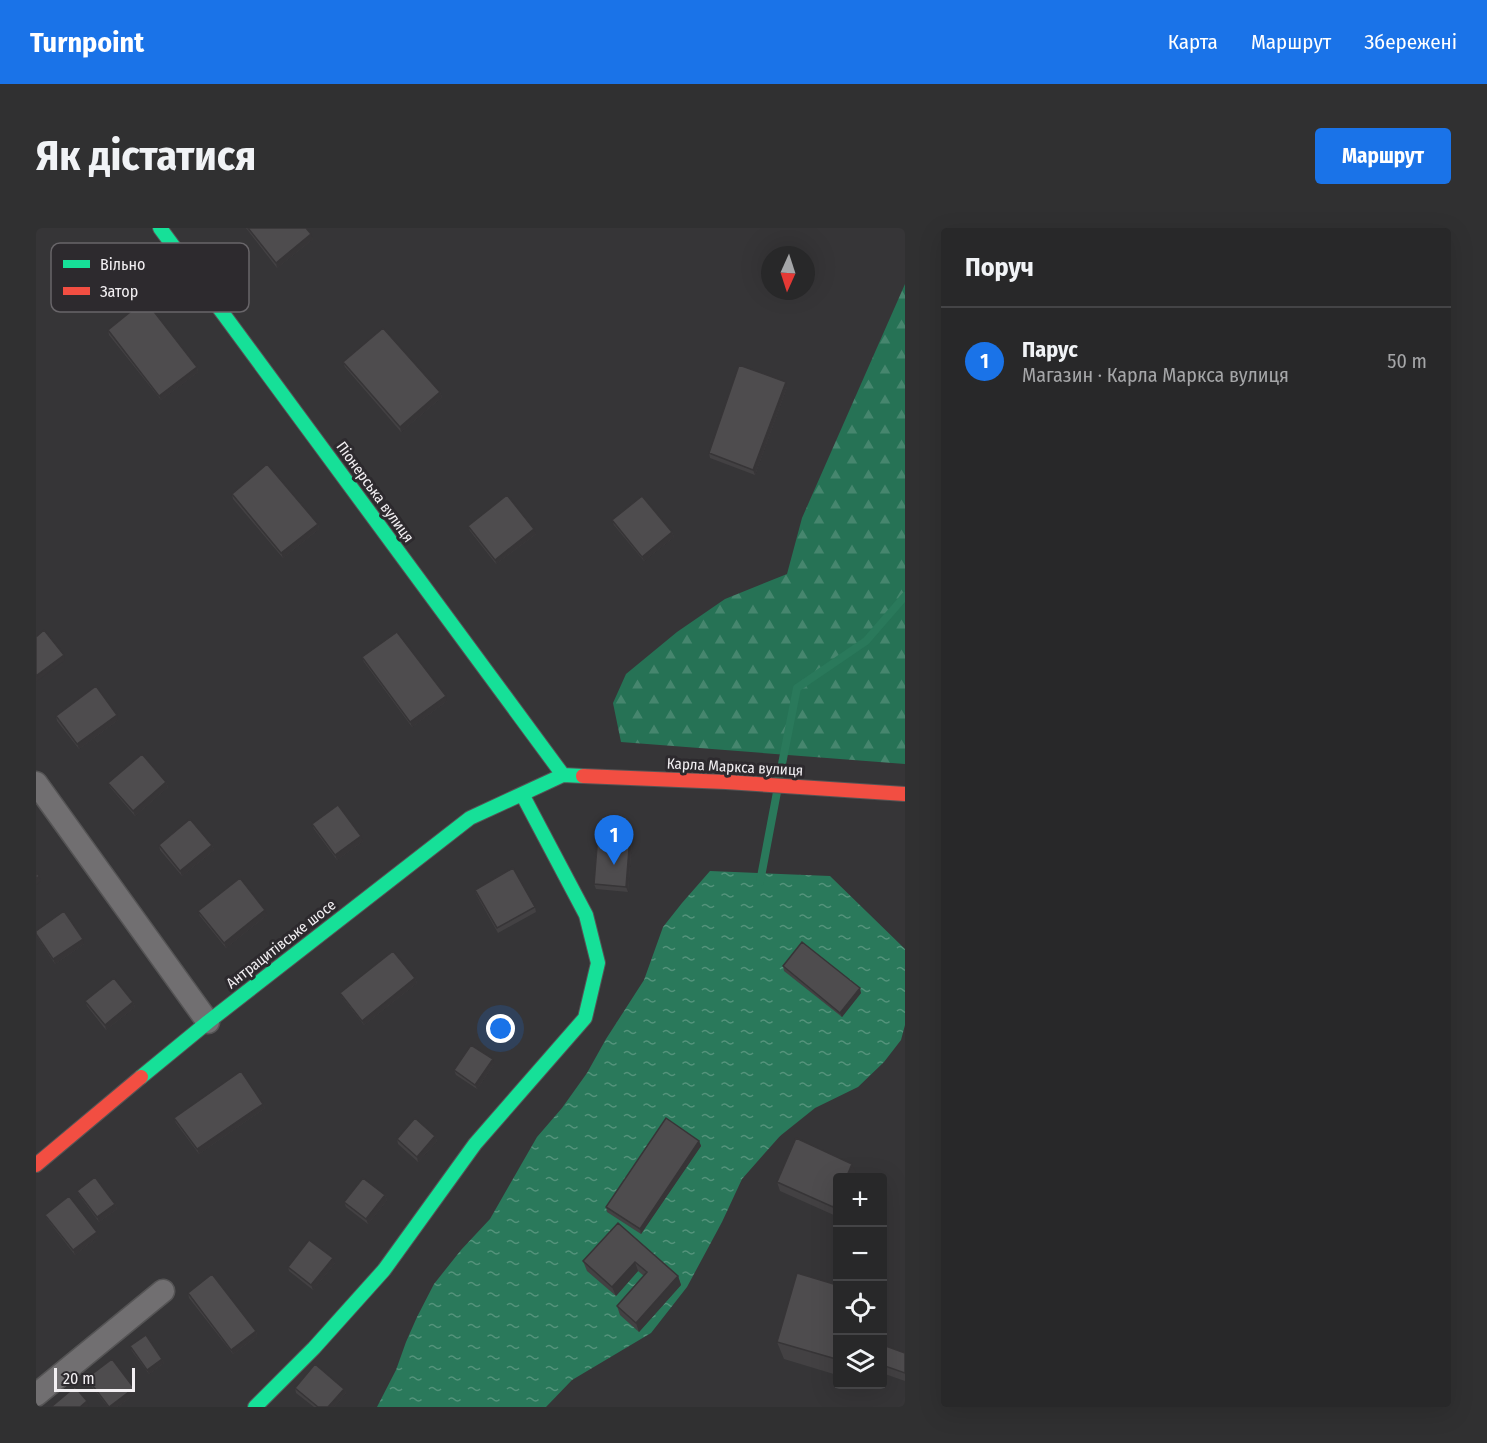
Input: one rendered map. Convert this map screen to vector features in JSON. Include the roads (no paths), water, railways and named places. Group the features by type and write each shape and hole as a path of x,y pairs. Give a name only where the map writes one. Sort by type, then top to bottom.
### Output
{"street":[{"name":"Піонерська вулиця","path":"160,228 171,243"},
{"name":"Піонерська вулиця","path":"222,312 563,776"},
{"name":"Карла Маркса вулиця","path":"563,776 726,782 905,794"},
{"name":"Антрацитівське шосе","path":"36,1165 208,1022 470,818 563,776"},
{"path":"36,783 208,1022"},
{"path":"255,1407 314,1348 384,1270 476,1144 585,1018 598,963 586,915 522,794"},
{"path":"36,1395 163,1291"}],"water":[{"path":"710,871 830,876 905,949 905,1025 901,1040 884,1062 858,1087 815,1108 780,1136 742,1179 687,1287 651,1333 572,1380 546,1407 377,1407 434,1284 490,1219 537,1137 562,1108 587,1073 644,980 663,927"}],"waterway":[{"path":"779,779 797,688 866,641 905,596"},
{"path":"760,882 777,792"}],"place":[{"name":"Парус","path":"614,865"}]}
